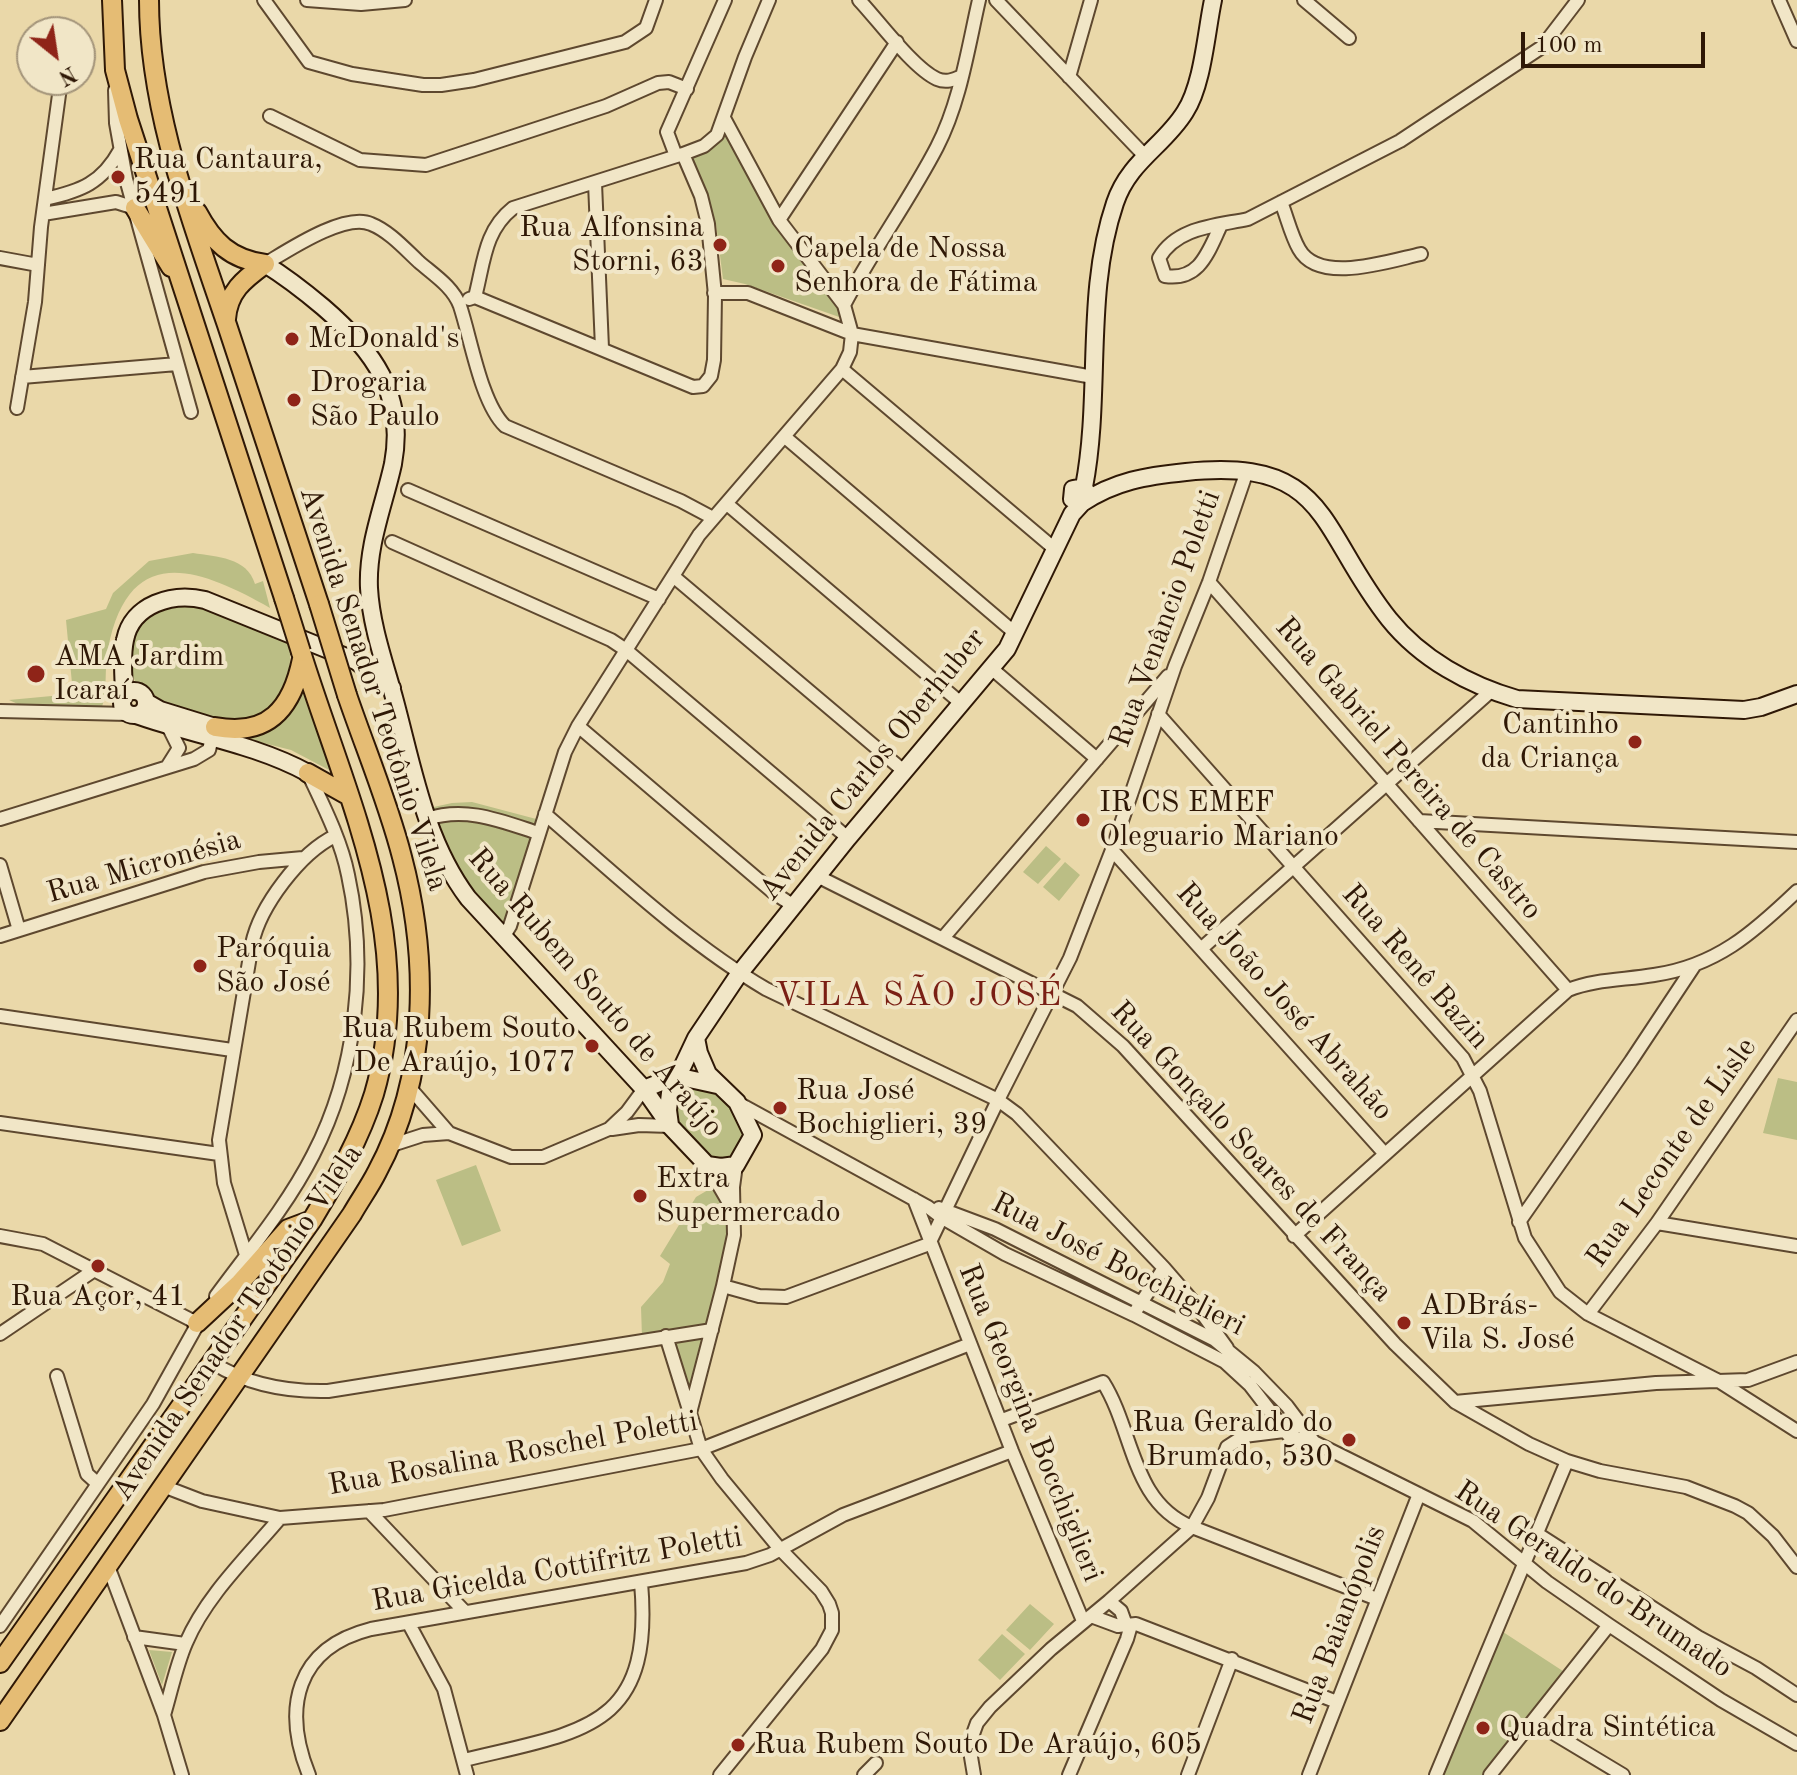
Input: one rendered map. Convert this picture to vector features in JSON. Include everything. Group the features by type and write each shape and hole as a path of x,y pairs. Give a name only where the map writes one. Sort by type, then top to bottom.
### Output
{"main road":[{"path":"112,0 115,70 161,240"},
{"name":"Avenida Senador Teotônio Vilela","path":"0,1721 352,1214 378,1171 409,1087 421,1003 416,919 402,853 193,224 164,123 156,80 149,0"},
{"path":"181,181 218,244 256,263"},
{"path":"135,208 161,240"},
{"path":"161,240 181,233 193,224"},
{"name":"Avenida Senador Teotônio Vilela","path":"0,1663 312,1220 363,1126 383,1058 388,1018 389,973 380,899 186,292 161,240"},
{"path":"186,292 209,275 256,263"},
{"path":"226,322 232,293 256,263"},
{"path":"214,733 248,730 270,719 295,689 302,654"},
{"path":"308,773 349,796"},
{"path":"197,1323 240,1283 288,1229 312,1220"}],"street":[{"path":"264,0 309,62 352,74 441,85 625,42 646,28 656,0"},
{"path":"307,0 361,4 405,0"},
{"path":"458,302 475,297 693,387 703,386 711,376 714,360 714,293 708,224 701,196 667,132 725,0"},
{"path":"475,297 487,244 495,227 513,208 679,155 704,146 717,135 769,0"},
{"path":"859,0 924,70 939,80 951,81 962,76"},
{"path":"844,305 866,262 937,147 962,76 979,0"},
{"path":"996,0 1144,155"},
{"path":"1069,77 1091,0"},
{"name":"Avenida Carlos Oberhuber","path":"676,1076 696,1038 739,974 848,838 1007,649 1015,633 1083,494 1099,285 1111,217 1128,175 1176,124 1193,100 1213,0"},
{"path":"1304,0 1349,38"},
{"path":"1221,225 1203,260 1191,273 1181,278 1165,276 1159,258 1167,244 1186,233 1221,225 1248,219 1400,141 1542,47 1578,0"},
{"path":"1779,0 1797,41"},
{"path":"779,220 897,42"},
{"path":"115,70 120,150 191,412"},
{"path":"270,116 360,160 426,165 606,106 658,83 669,82 687,89"},
{"path":"17,408 35,302 59,96"},
{"path":"504,936 565,752 578,726 713,518 842,369 850,352 852,334 844,305 779,220 724,118"},
{"path":"45,199 92,184 107,172 120,150"},
{"path":"595,183 602,348"},
{"path":"43,214 116,202 135,208"},
{"path":"1281,202 1300,251 1314,264 1335,269 1421,254"},
{"path":"256,263 353,222 363,221 379,228 447,286 458,302 489,400 505,426 681,501 713,518"},
{"path":"0,258 38,265"},
{"name":"Rua Rubem Souto de Araújo","path":"256,263 289,278 361,342 388,387 395,410 396,437 369,568 369,590 382,655 427,819 442,858 453,878 644,1089 670,1126 707,1165 733,1210"},
{"path":"714,293 748,293 852,334 1093,377"},
{"path":"22,377 177,364"},
{"path":"842,369 1056,550"},
{"path":"785,437 1015,633"},
{"path":"1083,494 1139,478 1203,470 1247,471 1289,485 1323,514 1373,598 1416,647 1448,670 1491,691 1517,699 1744,710 1797,694"},
{"name":"Rua Venâncio Poletti","path":"929,1244 1070,958 1112,850 1247,471"},
{"path":"408,490 659,599"},
{"path":"727,504 962,704"},
{"path":"392,542 611,640 848,838"},
{"path":"673,576 905,772"},
{"name":"Rua Gabriel Pereira de Castro","path":"1209,582 1568,990"},
{"path":"214,733 168,726 134,704 124,664 125,639 136,618 158,602 181,596 205,600 356,661 392,688"},
{"path":"356,661 382,655"},
{"path":"943,938 1175,666"},
{"path":"991,668 1097,759"},
{"path":"1202,948 1491,691"},
{"path":"0,711 134,704 160,710 308,773"},
{"name":"Rua Renê Bazin","path":"1158,714 1463,1058 1473,1075 1490,1121 1519,1222 1531,1249 1560,1292 1588,1314 1717,1380 1797,1431"},
{"path":"166,769 179,748 168,726"},
{"path":"578,726 774,893 794,906"},
{"path":"0,819 166,769 203,754 211,745 214,733"},
{"name":"Avenida Senador Teotônio Vilela","path":"0,1626 153,1404 197,1323 287,1198 313,1156 337,1101 354,1018 355,938 348,873 308,773"},
{"path":"427,819 444,813 470,813 538,833"},
{"path":"545,814 691,938 739,974 998,1100 1029,1125 1164,1268 1227,1348 1225,1362"},
{"path":"1419,821 1797,842"},
{"path":"246,1255 231,1212 219,1140 232,1050 255,932 276,894 303,858 321,842 335,836"},
{"name":"Rua João José Abrahão","path":"1112,850 1385,1154"},
{"name":"Rua Micronésia","path":"0,936 204,872 303,858"},
{"path":"0,865 19,930"},
{"name":"Rua Gonçalo Soares de França","path":"819,877 1077,1006 1123,1046 1294,1236 1395,1344 1455,1402 1529,1444 1567,1461 1600,1471 1686,1487 1735,1506 1759,1523 1797,1567"},
{"path":"1294,1236 1568,990 1587,983 1654,975 1694,966 1732,948 1797,891"},
{"path":"1519,1222 1694,966"},
{"path":"0,1016 232,1050"},
{"name":"Rua Leconte de Lisle","path":"1588,1314 1657,1223 1797,1020"},
{"path":"696,1038 701,1060 717,1085 737,1102 781,1129 942,1213"},
{"path":"389,1146 423,1135 449,1133 511,1157 531,1159 564,1150 609,1129 639,1125 670,1126 668,1103 676,1076"},
{"path":"609,1129 644,1089 676,1076 717,1085"},
{"path":"409,1087 449,1133"},
{"path":"737,1102 753,1135"},
{"path":"0,1123 219,1154"},
{"path":"690,1413 734,1235 736,1165 753,1135 781,1129"},
{"path":"707,1165 736,1165"},
{"name":"Rua Georgina Bocchiglieri","path":"914,1199 1012,1451 1087,1619"},
{"name":"Rua José Bocchiglieri","path":"942,1213 995,1229 1227,1348 1287,1406 1314,1442"},
{"name":"Rua José Bocchiglieri","path":"942,1213 1005,1254 1225,1362 1250,1385 1284,1431"},
{"path":"1657,1223 1797,1246"},
{"path":"0,1236 43,1244 197,1323"},
{"path":"723,1286 759,1296 786,1297 929,1244"},
{"path":"1134,1315 1164,1268"},
{"path":"0,1334 93,1271"},
{"path":"213,1363 238,1377 280,1388 328,1391 712,1330"},
{"path":"666,1336 701,1449 743,1507 821,1591 832,1613 832,1630 822,1649 720,1775"},
{"name":"Rua Rosalina Roschel Poletti","path":"163,1486 202,1501 280,1518 369,1511 701,1449 970,1344"},
{"path":"1455,1402 1562,1390 1748,1380 1797,1362"},
{"path":"57,1376 87,1474 97,1483"},
{"path":"1002,1420 1103,1382 1151,1494 1169,1514 1192,1527 1377,1599"},
{"path":"974,1775 969,1745 977,1723 1008,1688 1192,1527 1208,1498 1227,1447 1244,1436 1284,1431 1302,1425"},
{"path":"1284,1431 1295,1440 1314,1442"},
{"name":"Rua Geraldo do Brumado","path":"1314,1442 1473,1521 1524,1564 1609,1625 1721,1700 1797,1744"},
{"name":"Rua Gicelda Cottifritz Poletti","path":"309,1775 301,1753 297,1721 299,1692 316,1657 328,1646 352,1634 746,1563 763,1558 843,1515 1012,1451"},
{"path":"1436,1775 1567,1461"},
{"name":"Rua Baianópolis","path":"1309,1775 1419,1494"},
{"path":"369,1511 465,1612"},
{"path":"164,1715 185,1644 210,1602 280,1518"},
{"path":"1536,1533 1698,1637 1756,1668 1797,1695"},
{"path":"108,1566 164,1715 182,1775"},
{"path":"464,1760 565,1735 587,1726 617,1702 630,1685 638,1667 643,1622 641,1582"},
{"path":"1069,1775 1127,1639 1128,1625 1121,1611 1109,1601"},
{"path":"1087,1619 1118,1626 1136,1624 1337,1702"},
{"path":"409,1624 444,1689 467,1775"},
{"path":"1490,1775 1609,1625"},
{"path":"134,1637 185,1644"},
{"path":"1188,1775 1232,1659"},
{"path":"1533,1721 1623,1775"},
{"path":"864,1775 876,1763"}],"green space":[{"path":"728,132 842,318 723,279 716,224 692,156"},
{"path":"193,553 221,557 245,568 255,584 263,581 270,608 218,582 193,575 170,573 150,578 132,591 118,615 108,649 101,710 96,713 20,705 9,700 73,694 66,620 106,609 113,593 149,561"},
{"path":"166,592 291,640 289,679 274,706 250,721 220,721 152,701 142,691 130,663 133,617"},
{"path":"302,687 333,772 291,750 220,732 245,732"},
{"path":"472,802 540,820 510,917 502,928 456,877 429,808"},
{"path":"1046,846 1061,859 1038,884 1023,872"},
{"path":"1065,862 1080,875 1059,901 1043,887"},
{"path":"1778,1078 1797,1082 1797,1140 1763,1133"},
{"path":"695,1083 733,1101 750,1138 734,1161 715,1166 673,1127 671,1099 682,1086"},
{"path":"476,1165 501,1231 462,1246 436,1180"},
{"path":"719,1189 732,1219 710,1329 642,1337 641,1307 663,1282 670,1264 660,1256 696,1197 708,1190"},
{"path":"1166,1279 1191,1304 1190,1310 1157,1295 1155,1288"},
{"path":"710,1333 689,1409 662,1338"},
{"path":"1030,1604 1054,1624 1030,1650 1006,1630"},
{"path":"1500,1630 1569,1675 1489,1775 1437,1775"},
{"path":"1002,1634 1025,1654 1000,1680 978,1660"},
{"path":"149,1650 172,1652 162,1685"}],"place":[{"name":"Rua Cantaura, 5491","path":"118,177"},
{"name":"Rua Alfonsina Storni, 63","path":"720,245"},
{"name":"Capela de Nossa Senhora de Fátima","path":"778,266"},
{"name":"McDonald's","path":"292,339"},
{"name":"Drogaria São Paulo","path":"294,400"},
{"name":"AMA Jardim Icaraí","path":"36,674"},
{"name":"Cantinho da Criança","path":"1635,742"},
{"name":"IR CS EMEF Oleguario Mariano","path":"1083,820"},
{"name":"Paróquia São José","path":"200,966"},
{"name":"Rua Rubem Souto De Araújo, 1077","path":"592,1046"},
{"name":"Rua José Bochiglieri, 39","path":"780,1108"},
{"name":"Extra Supermercado","path":"640,1196"},
{"name":"Rua Açor, 41","path":"98,1266"},
{"name":"ADBrás- Vila S. José","path":"1404,1323"},
{"name":"Rua Geraldo do Brumado, 530","path":"1349,1440"},
{"name":"Quadra Sintética","path":"1483,1728"},
{"name":"Rua Rubem Souto De Araújo, 605","path":"738,1745"}],"district":[{"name":"VILA SÃO JOSÉ","path":"919,996"}]}
